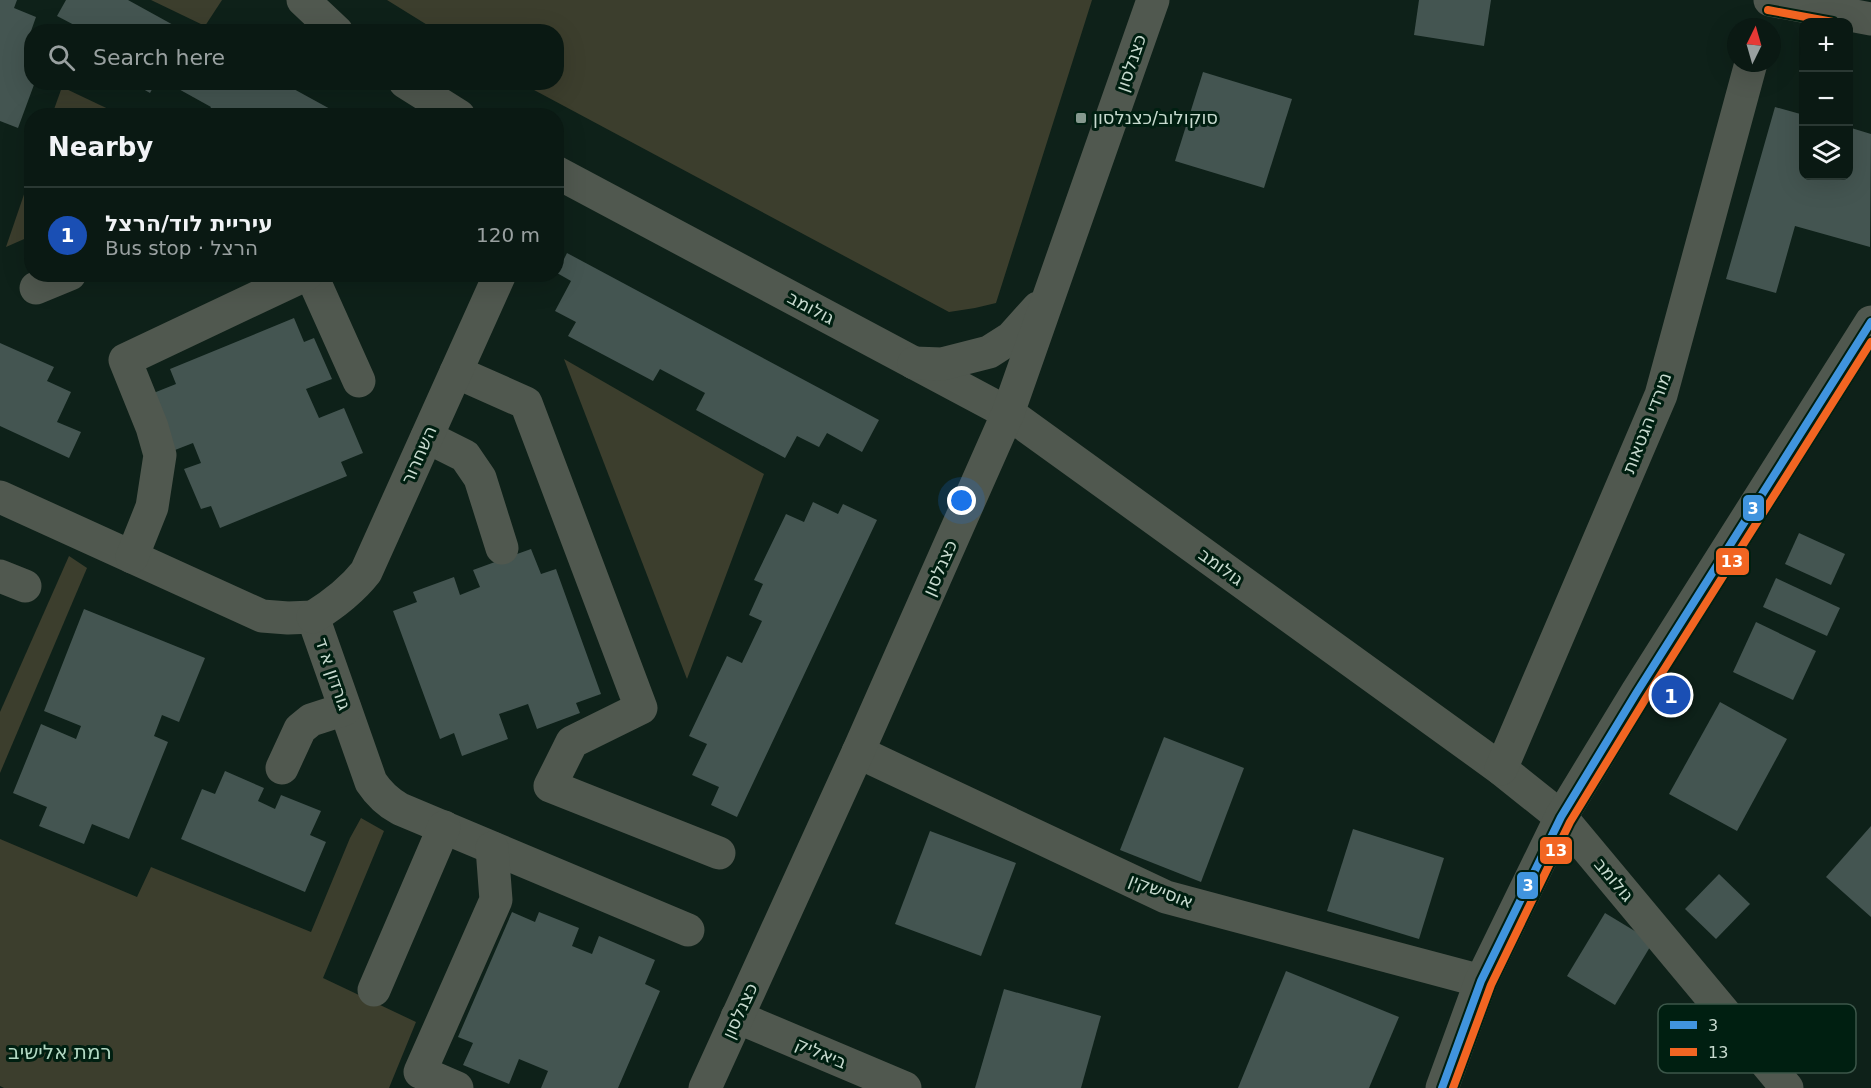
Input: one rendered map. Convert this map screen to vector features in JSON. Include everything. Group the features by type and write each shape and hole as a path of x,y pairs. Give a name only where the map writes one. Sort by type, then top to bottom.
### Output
{"street":[{"path":"303,0 328,24"},
{"name":"כצנלסון","path":"705,1088 858,752 1008,413 1076,225 1153,0"},
{"path":"1764,18 1769,0 1871,20"},
{"name":"מורדי הגטאות","path":"1501,769 1661,395 1749,72"},
{"path":"418,90 446,108"},
{"name":"גולומב","path":"564,176 1008,413 1501,769 1561,817 1717,1004"},
{"path":"36,288 51,282"},
{"path":"132,557 152,507 160,455 152,427 125,360 284,282"},
{"path":"297,282 360,381"},
{"name":"השחרור","path":"313,617 333,605 353,588 366,572 456,372 488,282"},
{"path":"913,363 942,364 989,351 1011,338 1048,298"},
{"path":"1442,1088 1481,981 1561,817 1637,692 1871,322"},
{"path":"456,372 526,403 641,708 572,742 550,786 719,853"},
{"path":"427,437 465,456 480,478 502,548"},
{"name":"גורדון א ד","path":"0,497 262,616 313,617 367,772 378,792 388,802 444,828 688,930"},
{"path":"282,768 300,729 311,720 345,709"},
{"name":"אוסישקין","path":"858,752 1166,897 1481,981"},
{"path":"374,990 444,828"},
{"path":"457,1088 420,1072 496,900 492,848"},
{"name":"ביאליק","path":"737,1017 905,1088"},
{"name":"גולומב","path":"1774,1073 1787,1088"}],"green space":[{"path":"151,0 222,0 206,24 201,24"},
{"path":"387,0 1092,0 996,303 949,312 534,90 564,90 564,24 426,24"},
{"path":"61,90 68,90 106,108 54,108"},
{"path":"24,194 24,239 6,247"},
{"path":"564,359 764,474 687,679"},
{"path":"69,556 87,568 0,773 0,712"},
{"path":"361,818 384,831 323,978 416,1022 389,1088 4,1088 0,1086 0,839 137,897 151,867 311,932 350,838"}],"building":[{"path":"0,0 17,0 14,8 36,17 34,24 24,24 24,90 32,90 18,128 0,121"},
{"path":"66,0 128,0 172,24 72,24 57,16"},
{"path":"1419,0 1491,0 1484,46 1414,35"},
{"path":"1203,72 1292,99 1264,188 1175,161"},
{"path":"180,90 296,90 328,108 210,108"},
{"path":"1775,107 1799,114 1799,180 1853,180 1853,129 1871,134 1870,247 1795,226 1776,293 1726,279"},
{"path":"567,253 879,420 862,452 827,433 819,447 797,436 785,458 696,410 705,393 660,369 653,381 568,336 576,322 555,311 571,281 564,277 564,259"},
{"path":"294,318 304,342 314,338 332,379 306,389 319,418 344,408 363,453 341,462 347,476 220,528 211,506 201,509 184,469 201,463 193,443 175,450 151,394 176,384 170,369"},
{"path":"0,343 54,367 47,381 71,392 57,422 81,432 69,458 0,426"},
{"path":"813,502 838,514 843,504 877,520 737,817 711,805 719,787 692,775 707,744 689,736 727,656 742,663 762,621 749,615 763,584 754,580 786,514 804,522"},
{"path":"1799,533 1845,554 1831,585 1785,564"},
{"path":"531,549 541,574 556,569 601,694 576,703 580,713 537,729 528,704 499,714 508,739 462,756 454,733 440,739 393,611 417,602 413,592 454,577 460,595 480,587 473,570"},
{"path":"1776,578 1840,608 1827,636 1763,607"},
{"path":"84,609 205,658 179,722 162,715 154,736 168,742 129,839 92,824 84,844 39,826 47,807 13,793 41,724 76,739 81,726 44,711"},
{"path":"1756,622 1816,651 1793,700 1733,672"},
{"path":"1720,702 1787,739 1737,831 1669,794"},
{"path":"1164,737 1244,768 1201,882 1120,850"},
{"path":"225,771 264,788 258,801 275,809 281,795 321,811 310,835 326,842 305,892 181,839 202,789 215,794"},
{"path":"1871,826 1871,917 1826,877"},
{"path":"1353,829 1444,858 1419,939 1327,911"},
{"path":"930,831 1016,863 981,956 895,924"},
{"path":"1719,874 1750,904 1716,939 1685,909"},
{"path":"512,912 535,922 539,912 579,928 572,946 592,954 599,936 655,960 645,984 660,991 618,1088 541,1088 548,1071 519,1059 509,1084 463,1065 473,1043 458,1037"},
{"path":"1605,913 1653,942 1615,1005 1567,976"},
{"path":"1286,971 1399,1017 1369,1088 1238,1088"},
{"path":"1004,989 1101,1016 1081,1088 975,1088"}],"transit line":[{"name":"13","path":"1768,10 1811,18"},
{"name":"3","path":"1442,1088 1481,981 1561,817 1637,692 1871,322"},
{"name":"13","path":"1453,1088 1491,985 1570,822 1871,342"}],"place":[{"name":"סוקולוב/כצנלסון","path":"1081,118"},
{"name":"עיריית לוד/הרצל","path":"1671,695"}],"district":[{"name":"רמת אלישיב","path":"60,1052"}]}
